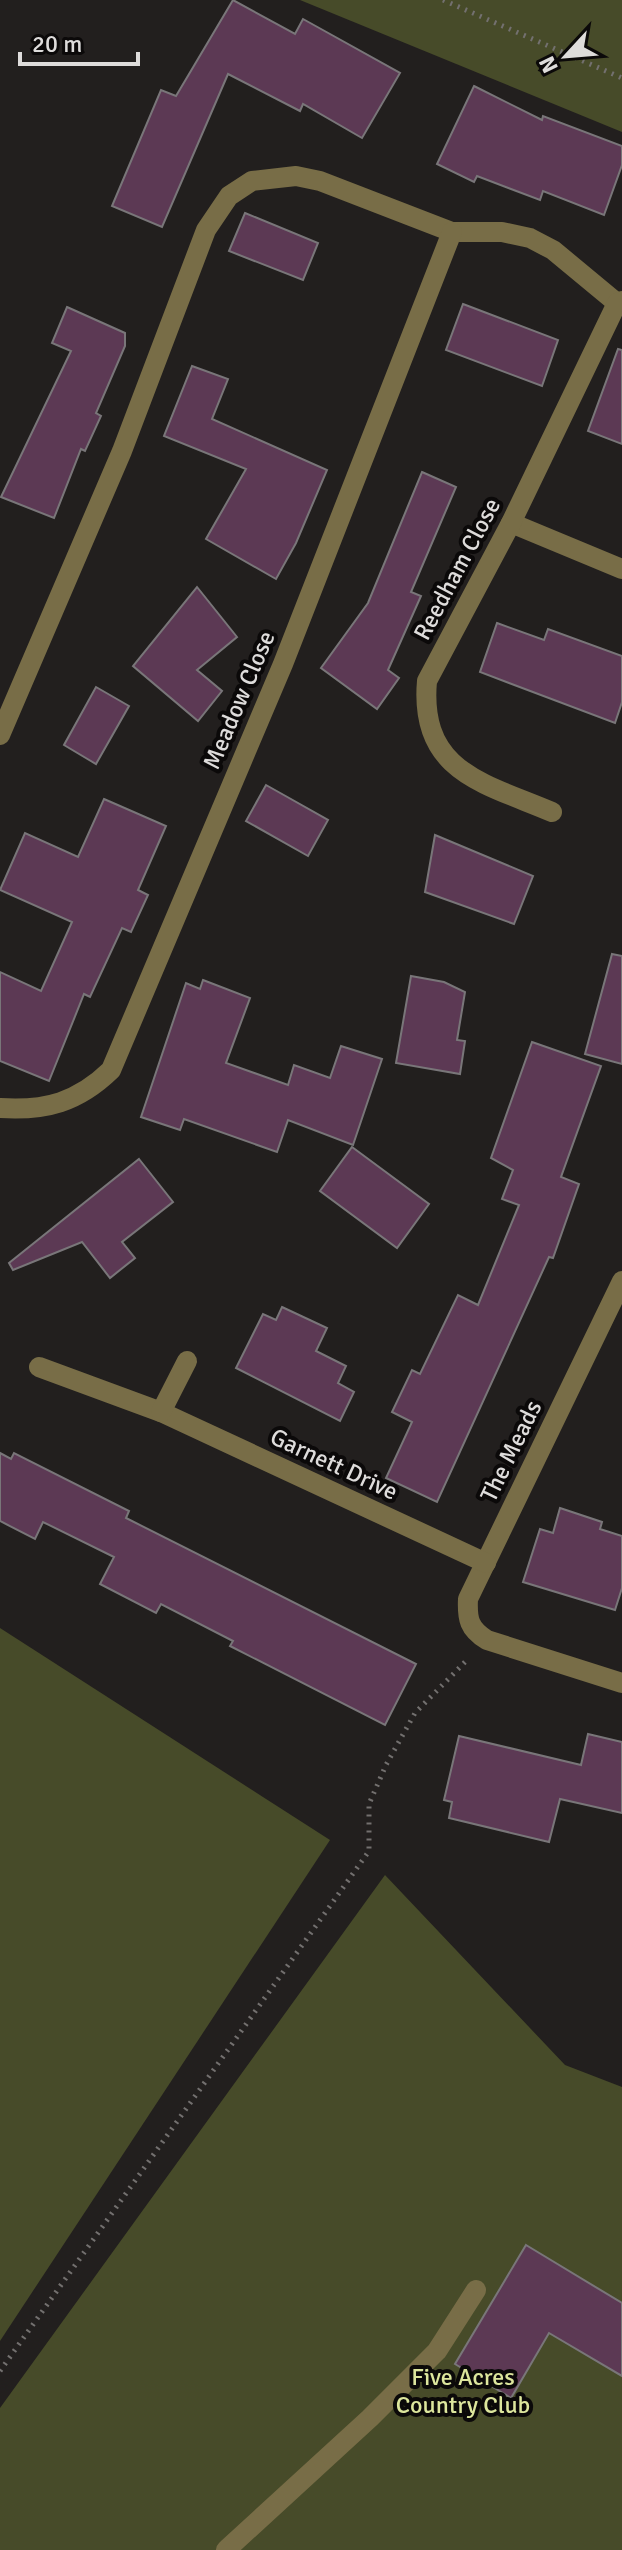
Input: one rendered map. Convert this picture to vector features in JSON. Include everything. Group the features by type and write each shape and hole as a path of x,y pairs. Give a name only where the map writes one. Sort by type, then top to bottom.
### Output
{"street":[{"path":"0,735 122,451 206,230 229,196 252,181 296,176 320,181 452,232 502,232 530,238 553,250 620,302"},
{"name":"Meadow Close","path":"0,1108 46,1108 69,1101 90,1090 111,1070 283,664 452,232"},
{"name":"Reedham Close","path":"552,812 466,775 450,763 439,748 425,706 427,681 511,523 620,302"},
{"path":"511,523 622,569"},
{"name":"The Meads","path":"487,1640 474,1632 467,1617 468,1599 622,1281"},
{"path":"161,1412 187,1361"},
{"name":"Garnett Drive","path":"39,1367 161,1412 486,1563"},
{"path":"487,1640 622,1683"},
{"path":"226,2550 370,2418 437,2351 476,2290"}],"path":[{"path":"443,0 622,78"},
{"path":"0,2371 369,1851 369,1804 415,1713 487,1640"}],"green space":[{"path":"300,0 622,0 622,132"},
{"path":"0,1628 330,1840 0,2341"},
{"name":"Five Acres Country Club","path":"385,1875 565,2065 622,2087 622,2550 0,2550 0,2408"}],"building":[{"path":"233,0 295,34 303,19 400,73 362,138 303,104 300,111 228,74 162,227 112,206 161,90 176,96"},
{"path":"474,86 542,120 543,116 622,146 622,165 604,215 543,191 540,200 477,176 474,182 437,164"},
{"path":"245,213 318,243 303,280 229,251"},
{"path":"463,304 558,340 542,386 446,350"},
{"path":"67,307 125,333 125,346 96,413 101,416 85,451 81,449 54,518 1,497 71,351 52,343"},
{"path":"618,349 622,350 622,444 588,431"},
{"path":"192,366 228,379 212,419 327,470 296,543 276,579 206,539 246,469 164,436"},
{"path":"422,472 456,487 411,592 421,596 388,670 399,678 377,709 321,668 368,603"},
{"path":"197,587 237,637 197,670 222,691 198,721 133,666"},
{"path":"497,623 544,640 548,629 622,656 622,702 615,723 480,672"},
{"path":"96,687 129,706 96,764 64,745"},
{"path":"266,785 328,820 308,856 246,821"},
{"path":"104,799 166,826 138,890 148,895 131,932 122,928 90,997 84,994 49,1081 0,1061 0,972 41,991 72,922 0,890 25,833 78,857"},
{"path":"435,835 533,876 514,924 425,892"},
{"path":"612,954 622,956 622,1064 585,1054"},
{"path":"411,976 444,982 465,992 457,1040 465,1041 460,1074 396,1063"},
{"path":"203,980 250,998 226,1063 288,1085 294,1065 330,1078 341,1046 382,1059 353,1145 288,1120 277,1152 184,1119 180,1130 141,1117 186,983 200,989"},
{"path":"532,1042 601,1066 561,1177 579,1184 553,1258 549,1257 437,1502 386,1478 412,1422 392,1412 412,1370 420,1374 458,1295 478,1305 519,1205 502,1199 513,1170 491,1158"},
{"path":"352,1147 429,1204 397,1248 320,1191"},
{"path":"139,1159 173,1202 122,1242 135,1258 110,1278 82,1242 13,1270 9,1263"},
{"path":"282,1307 327,1328 316,1351 346,1366 338,1383 354,1392 340,1421 236,1368 263,1314 276,1320"},
{"path":"0,1453 11,1459 14,1453 129,1511 126,1518 416,1664 385,1725 230,1646 233,1641 161,1604 156,1613 100,1584 114,1557 43,1522 35,1539 0,1521"},
{"path":"560,1508 602,1522 600,1529 622,1536 622,1588 615,1610 523,1582 540,1529 553,1533"},
{"path":"588,1734 622,1742 622,1813 560,1799 549,1842 449,1818 452,1802 444,1800 459,1736 581,1765"},
{"path":"526,2245 622,2303 622,2376 549,2333 511,2398 455,2364"}]}
